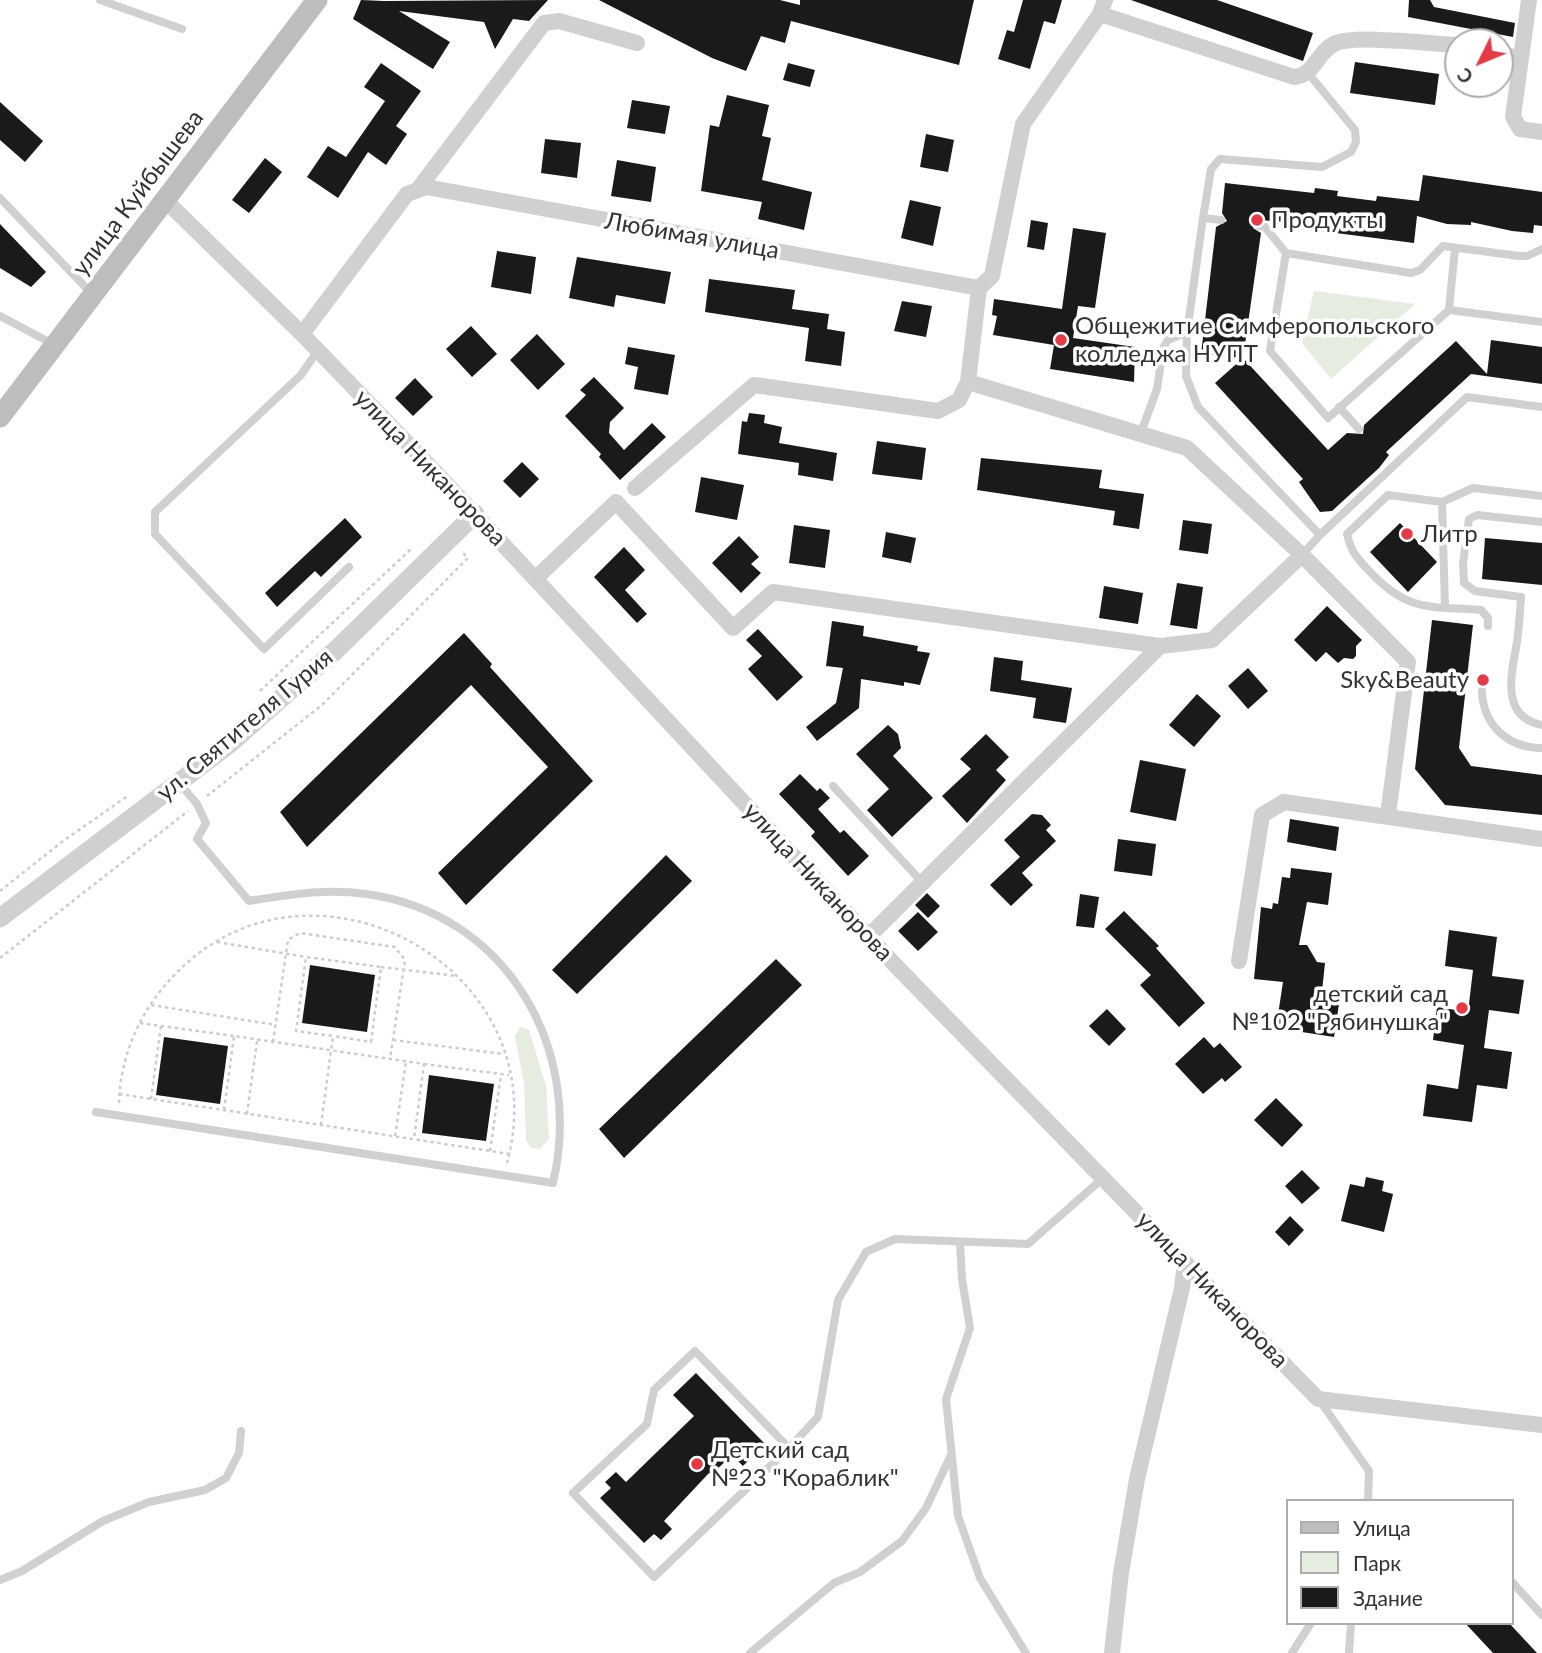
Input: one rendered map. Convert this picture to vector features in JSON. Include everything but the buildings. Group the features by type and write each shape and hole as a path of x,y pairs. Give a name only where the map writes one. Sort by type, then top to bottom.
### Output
{"main road":[{"name":"улица Куйбышева","path":"0,417 317,0"}],"street":[{"path":"1529,0 1513,117 1520,129 1542,132"},
{"path":"635,488 754,385 938,411 959,400 968,382 979,288 992,276 1023,124 1102,7 1287,76 1308,73 1324,51 1344,40 1444,44"},
{"path":"303,334 544,23 559,21 638,43"},
{"path":"1514,58 1520,60"},
{"name":"Любимая улица","path":"413,191 979,288"},
{"name":"улица Никанорова","path":"165,200 303,334 1102,1179 1318,1399"},
{"path":"968,382 1187,448 1202,459 1302,555 1408,662 1388,815"},
{"path":"535,579 616,502 733,628 774,593 1160,646 1212,640 1302,555"},
{"name":"ул. Святителя Гурия","path":"0,918 228,745 335,650 475,514"},
{"path":"870,935 1160,646"},
{"path":"1239,961 1262,815 1284,802 1542,839"},
{"path":"1112,1653 1121,1573 1137,1479 1182,1288 1185,1262"},
{"path":"1318,1399 1542,1425"}],"lane":[{"path":"100,0 182,29"},
{"path":"1308,73 1355,130 1356,142 1351,152 1322,167 1220,159 1211,169 1187,332 1186,376 1198,407 1320,535"},
{"path":"0,198 93,295"},
{"path":"1203,218 1221,220"},
{"path":"1259,226 1265,227 1286,253 1412,273 1426,264 1443,246 1518,256 1527,256 1542,249"},
{"path":"1286,253 1270,351 1328,418 1449,310 1455,248"},
{"path":"1449,310 1542,323"},
{"path":"0,316 55,345"},
{"path":"1140,435 1157,389 1163,348 1168,340 1187,332"},
{"path":"318,350 301,375 155,512 155,534 264,649 349,567"},
{"path":"1302,555 1467,397 1542,407"},
{"path":"1339,407 1359,429"},
{"path":"1385,458 1393,467"},
{"path":"1488,626 1488,618 1482,610 1410,604 1392,595 1351,553 1347,534 1388,495 1443,502 1473,488 1542,496"},
{"path":"1443,502 1445,607"},
{"path":"1542,522 1477,515 1469,519 1463,562 1464,583 1475,591 1521,597 1510,682 1512,703 1520,715 1542,725"},
{"path":"1482,691 1486,715 1498,733 1519,745 1542,748"},
{"path":"96,1112 553,1183 562,1116 556,1071 532,1008 506,971 454,926 390,899 321,892 249,901 197,839 206,823 197,804 179,783"},
{"path":"833,786 922,882"},
{"path":"789,1448 695,1351 653,1390 647,1424 573,1493 653,1577 789,1448 818,1417 838,1300 866,1252 895,1239 1028,1244 1102,1179"},
{"path":"960,1242 961,1279 970,1328 946,1399 958,1516 980,1578 1026,1653"},
{"path":"1318,1399 1369,1471 1368,1499"},
{"path":"0,1580 22,1571 103,1521 149,1502 205,1490 226,1478 239,1453 241,1431"},
{"path":"750,1653 834,1583 860,1572 902,1541 926,1507 950,1457"},
{"path":"1514,1584 1542,1615"},
{"path":"1292,1653 1310,1625"},
{"path":"1349,1653 1351,1625"}],"path":[{"path":"252,698 416,545"},
{"path":"0,958 322,705 468,558 457,546"},
{"path":"0,891 63,841 138,790"},
{"path":"118,1117 119,1094 128,1051 150,1004 174,975 217,942 270,920 292,916 337,916 383,927 425,948 458,977 489,1017 504,1054 514,1107 510,1154 503,1176"},
{"path":"274,1042 288,940 300,933 341,939 395,947 405,960 390,1059"},
{"path":"217,942 458,977"},
{"path":"306,957 296,1031 333,1037 371,1042 381,967"},
{"path":"150,1004 276,1025"},
{"path":"140,1023 509,1075"},
{"path":"151,1099 161,1026"},
{"path":"224,1110 234,1036"},
{"path":"321,1125 333,1037"},
{"path":"247,1114 257,1039"},
{"path":"393,1040 504,1054"},
{"path":"395,1136 407,1061"},
{"path":"414,1139 424,1063"},
{"path":"490,1151 501,1074"},
{"path":"119,1094 510,1154"}],"green space":[{"path":"1314,291 1415,304 1331,379 1302,343"},
{"path":"520,1027 529,1030 546,1086 549,1138 540,1149 531,1148 526,1140 524,1084 515,1036"}],"place":[{"name":"Продукты","path":"1257,220"},
{"name":"Общежитие Симферопольского колледжа НУПТ","path":"1061,340"},
{"name":"Литр","path":"1407,534"},
{"name":"Sky&Beauty","path":"1483,680"},
{"name":"детский сад №102 \"Рябинушка\"","path":"1462,1008"},
{"name":"Детский сад №23 \"Кораблик\"","path":"697,1464"}]}
